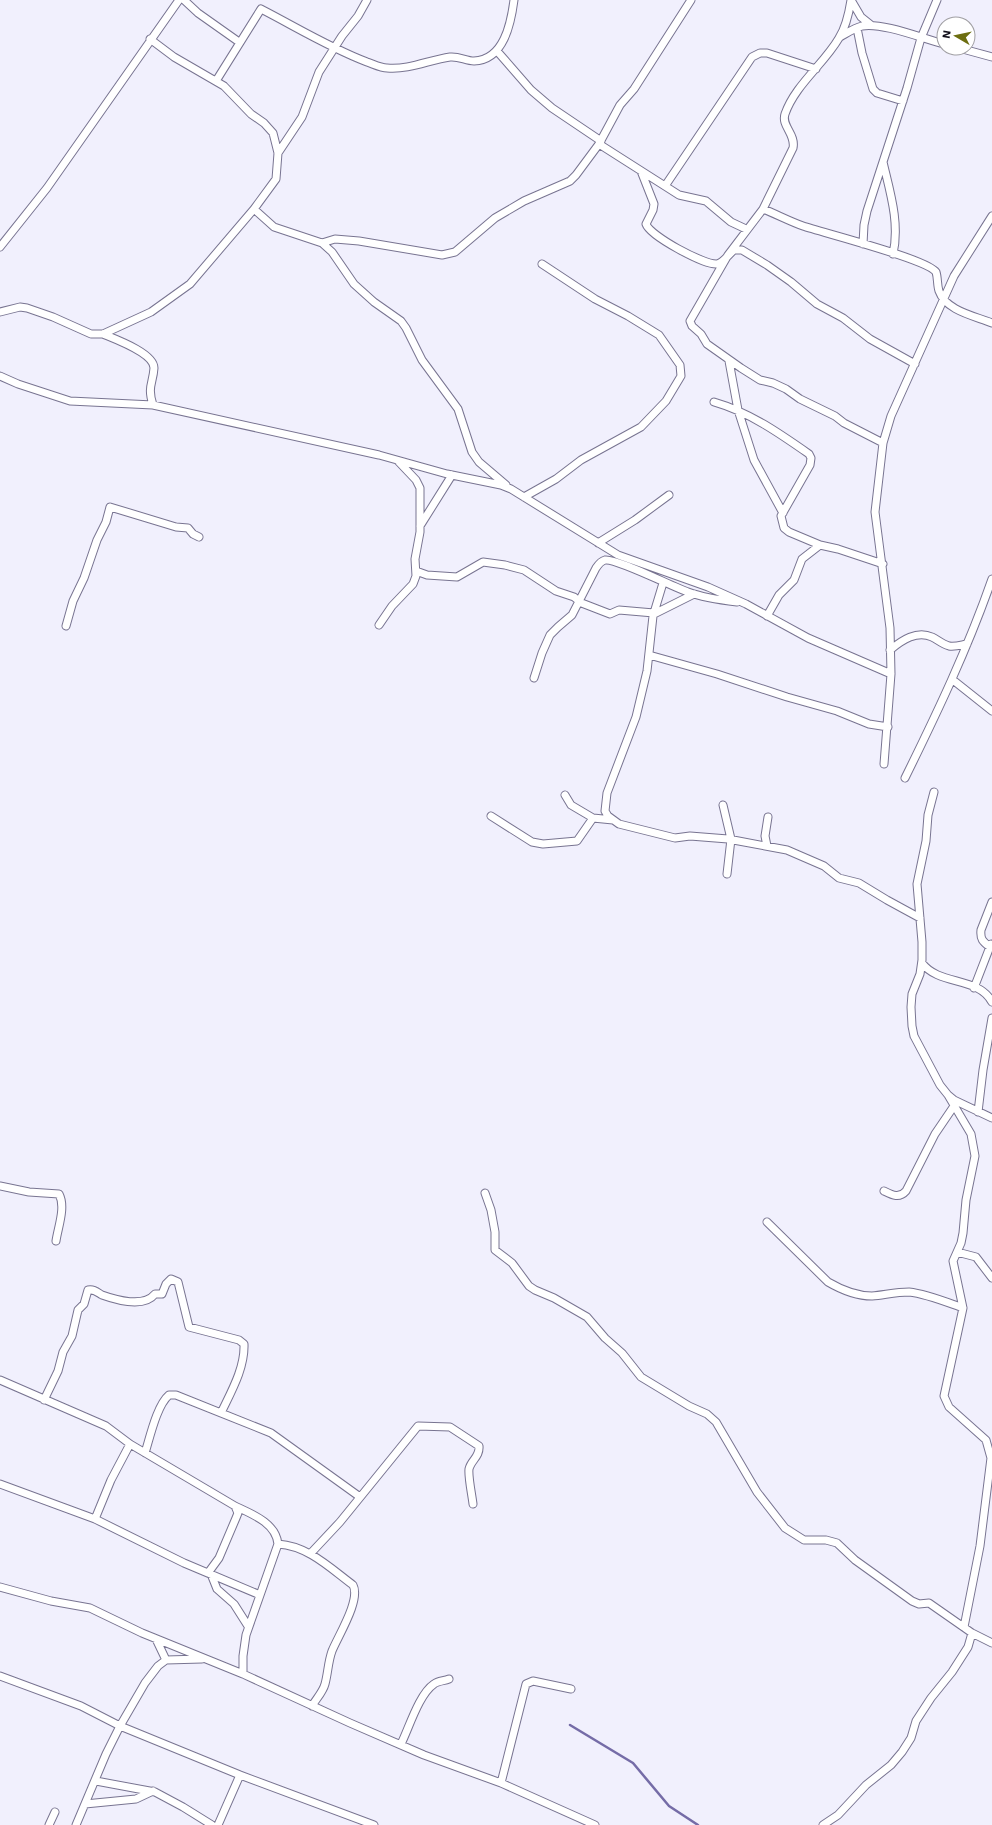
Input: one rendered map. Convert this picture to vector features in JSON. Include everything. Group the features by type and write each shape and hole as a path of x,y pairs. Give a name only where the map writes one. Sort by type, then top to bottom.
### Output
{"street":[{"path":"0,247 47,188 178,0"},
{"path":"184,0 198,14 239,42"},
{"path":"278,153 302,117 319,72 334,48 358,16 367,0"},
{"path":"216,81 261,8 346,54 386,68 410,68 429,61 451,57 462,57 473,61 481,59 496,51 506,34 511,18 514,0"},
{"path":"322,243 336,239 358,241 442,255 452,254 495,218 524,201 570,181 585,166 600,143 620,105 634,89 691,0"},
{"path":"851,0 861,17 871,26"},
{"path":"851,0 847,20 840,37 802,86 786,113 784,121 792,134 794,143 763,209 746,228 728,255 690,321 692,326 701,334 707,344 729,361 760,380 773,383 786,389 800,399 835,416 844,423 883,443"},
{"path":"864,244 864,225 867,211 903,101 921,38 937,0"},
{"path":"840,37 857,28 871,26 898,31 936,42"},
{"path":"857,28 862,53 874,89 877,93 903,101"},
{"path":"0,312 20,307 27,308 53,317 91,334 104,334 151,312 190,284 254,209 276,180 278,153 273,133 264,123 251,114 230,92 216,81 174,57 150,39"},
{"path":"496,51 531,90 552,108 600,143 679,196 706,200 731,222 746,228"},
{"path":"665,186 752,57 760,53 768,53 816,69"},
{"path":"976,53 992,57"},
{"path":"883,161 894,211 895,245 893,254"},
{"path":"641,171 654,204 653,210 646,224 649,230 674,246 711,264 721,263 734,250 742,250 779,273 817,304 843,318 870,339 915,364"},
{"path":"254,209 274,227 322,243 332,252 354,284 403,324 422,360 458,409 472,452 479,462 511,489 618,555 708,587 746,604 808,638 891,674"},
{"path":"763,209 801,225 926,264 934,269 937,275 940,292 943,299 964,312 992,323"},
{"path":"884,764 891,674 890,628 883,564 875,517 883,443 891,416 954,276 989,229 992,216"},
{"path":"524,497 556,479 580,460 641,427 666,401 681,376 680,365 659,335 628,316 595,299 542,264"},
{"path":"104,334 138,350 151,360 154,368 149,390 153,404"},
{"path":"729,361 738,410 754,460 783,513"},
{"path":"0,376 18,384 70,401 153,404 397,460 452,475 494,483 511,489"},
{"path":"714,402 738,410 792,442 809,454 811,458 810,465 781,516 784,528 789,532 820,545 838,549 883,564"},
{"path":"379,625 392,606 413,584 416,576 415,559 420,526 420,488 416,480 397,460"},
{"path":"420,526 452,475"},
{"path":"598,543 635,520 669,495"},
{"path":"66,626 73,601 84,578 97,540 106,522 110,507 176,527 188,528 192,534 199,537"},
{"path":"767,616 780,595 794,580 802,559 820,545"},
{"path":"534,678 542,653 550,635 572,616 596,568 605,560 617,562 663,583 694,594 716,600 746,604"},
{"path":"416,571 427,575 456,577 483,562 505,565 524,570 556,591 574,597 579,602 610,614 619,610 654,613 694,594"},
{"path":"905,778 953,680 992,579"},
{"path":"663,583 654,613 647,671 636,717 604,804 605,811 608,816 619,824 675,838 690,836 731,839 787,850 824,866 839,878 859,883 886,900 920,918"},
{"path":"890,650 908,636 920,635 930,636 950,646 967,644"},
{"path":"649,655 837,711 869,724 888,727"},
{"path":"953,680 992,711"},
{"path":"934,792 928,815 926,841 917,884 922,942 922,963 920,974 912,994 912,1026 914,1036 940,1085 948,1095 971,1134 976,1156 966,1200 963,1233 954,1257 953,1265 963,1308 944,1396 949,1407 989,1440 991,1468 980,1546 964,1627"},
{"path":"565,795 571,805 593,818 614,820"},
{"path":"723,805 731,839 727,874"},
{"path":"491,816 532,842 543,844 578,841 593,818"},
{"path":"767,846 765,836 768,817"},
{"path":"974,988 991,944 983,942 980,935 992,902"},
{"path":"922,963 929,972 941,978 959,982 974,988 987,996 992,1002"},
{"path":"978,1112 983,1070 992,1018"},
{"path":"948,1095 992,1118"},
{"path":"884,1191 894,1196 900,1196 906,1191 935,1134 954,1106"},
{"path":"0,1186 30,1192 58,1194 61,1199 62,1210 56,1241"},
{"path":"485,1192 491,1210 495,1232 494,1248 498,1253 512,1263 535,1290 554,1298 587,1317 605,1338 622,1353 641,1377 689,1406 707,1414 716,1422 757,1492 786,1528 804,1540 826,1540 837,1543 855,1560 912,1601 919,1604 929,1603 964,1627 992,1643"},
{"path":"767,1222 828,1282 836,1286 864,1295 874,1296 892,1293 919,1294 963,1308"},
{"path":"957,1252 976,1257 992,1278"},
{"path":"44,1400 58,1371 64,1352 72,1336 78,1310 84,1304 88,1290 129,1302 146,1300 151,1299 155,1294 162,1294 170,1279 178,1282 189,1327 238,1340 244,1344 242,1362 237,1379 221,1413"},
{"path":"0,1380 97,1422 145,1453 269,1525 277,1535 278,1544 248,1626 244,1644 243,1674"},
{"path":"145,1453 158,1413 169,1395 176,1395 271,1433 360,1496"},
{"path":"311,1553 360,1496 415,1428 420,1426 445,1426 456,1430 479,1446 479,1455 469,1470 473,1504"},
{"path":"95,1519 111,1480 130,1444"},
{"path":"0,1484 95,1519 168,1556 260,1595"},
{"path":"210,1574 219,1558 238,1513 235,1506"},
{"path":"278,1544 289,1545 311,1553 353,1585 356,1594 344,1627 332,1652 325,1674 325,1684 312,1706"},
{"path":"210,1574 217,1588 234,1604 248,1626"},
{"path":"0,1587 51,1601 90,1608 156,1639 243,1674 312,1706 401,1744 500,1783 595,1825"},
{"path":"823,1825 838,1816 866,1785 891,1765 902,1752 911,1738 916,1721 931,1698 952,1672 968,1647 972,1632"},
{"path":"156,1639 166,1660"},
{"path":"76,1825 96,1781 106,1754 120,1726 145,1683 158,1666 166,1660 206,1659"},
{"path":"0,1676 81,1706 120,1726 240,1775 374,1825"},
{"path":"401,1744 421,1700 428,1689 435,1683 449,1679"},
{"path":"500,1783 526,1684 533,1681 571,1689"},
{"path":"218,1825 240,1775"},
{"path":"96,1781 153,1791 212,1825"},
{"path":"85,1804 136,1799 153,1791"},
{"path":"49,1825 55,1812"}],"waterway":[{"path":"570,1725 633,1763 669,1806 698,1825"}]}
